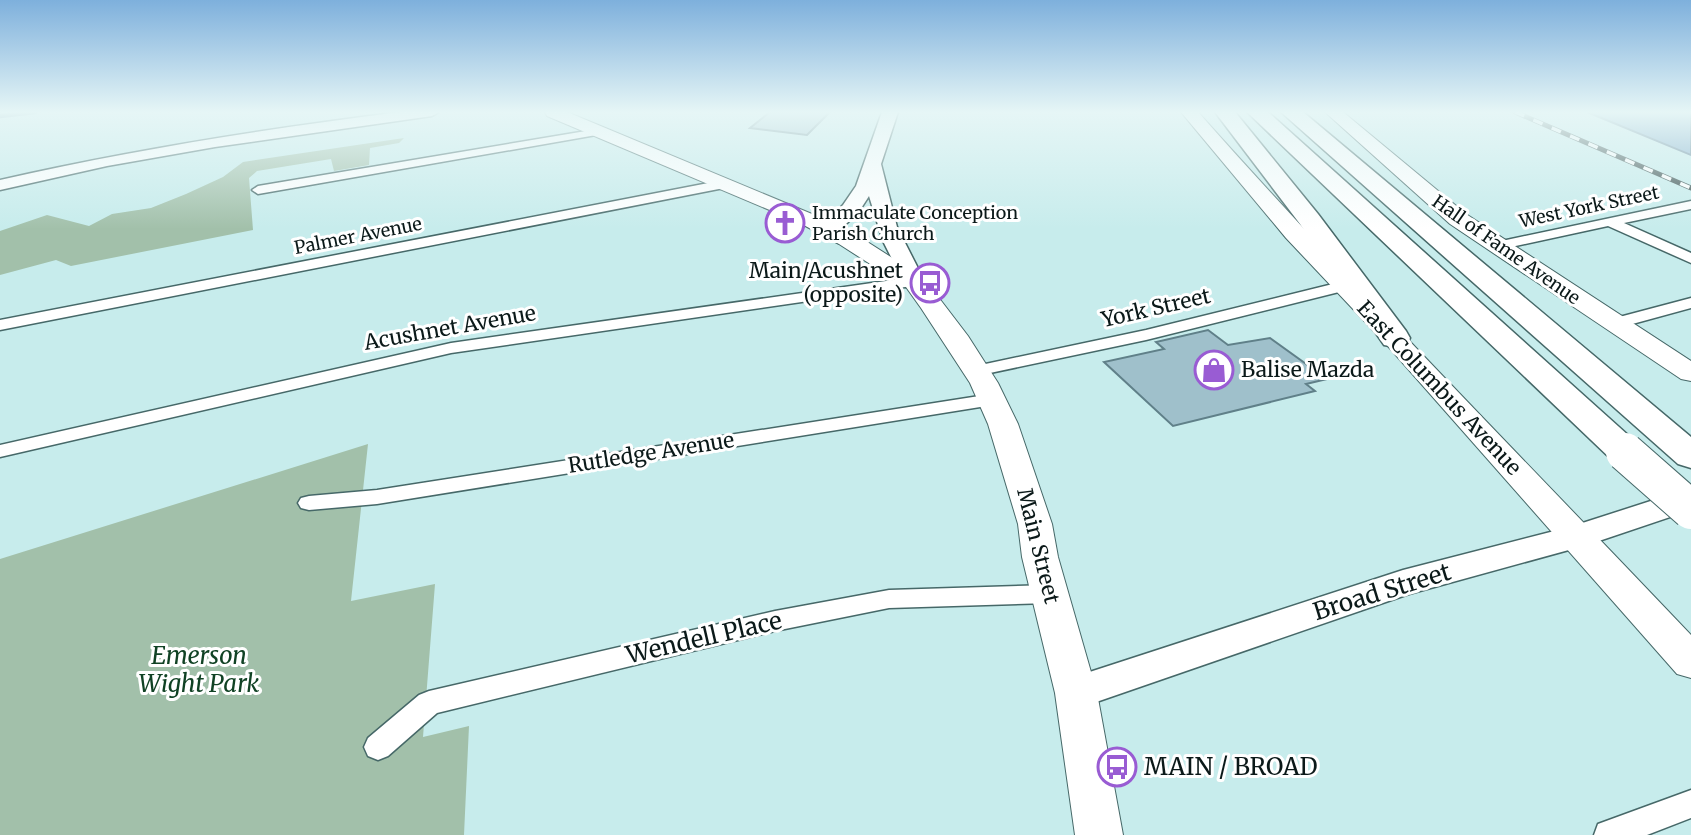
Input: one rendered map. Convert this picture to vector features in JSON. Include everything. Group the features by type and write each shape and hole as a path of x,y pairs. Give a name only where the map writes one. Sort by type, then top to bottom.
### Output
{"highway":[{"path":"1256,151 1395,338"},
{"path":"1300,151 1691,510"},
{"path":"1338,151 1681,448"},
{"path":"1347,151 1376,183"}],"main road":[{"path":"644,151 828,230"},
{"name":"Main Street","path":"878,151 874,166 855,203 828,230 914,282"},
{"name":"East Columbus Avenue","path":"1223,151 1294,233 1395,338 1691,662"},
{"name":"Hall of Fame Avenue","path":"1378,151 1434,200 1497,246 1691,373"},
{"name":"Main Street","path":"874,166 878,197 890,236 914,282 959,342 1003,424 1035,524 1076,693 1099,835"},
{"name":"Broad Street","path":"1076,693 1403,583 1575,537 1691,499"}],"street":[{"path":"0,185 160,151"},
{"path":"258,190 487,151"},
{"name":"Palmer Avenue","path":"0,325 724,184"},
{"name":"West York Street","path":"1497,246 1689,205"},
{"path":"1611,222 1691,259"},
{"name":"Acushnet Avenue","path":"0,451 451,348 914,282"},
{"name":"York Street","path":"984,386 1146,335 1345,286"},
{"path":"1614,324 1691,303"},
{"name":"Rutledge Avenue","path":"309,503 377,497 984,386"},
{"name":"Wendell Place","path":"377,747 429,703 819,611 911,597 1050,594"},
{"path":"1609,835 1691,804"}],"green space":[{"path":"317,151 370,151 369,165 334,171 331,159 257,171 249,178 253,230 71,266 56,260 0,275 0,231 47,215 89,226 112,214 151,208 186,194 223,177 243,162"},
{"name":"Emerson Wight Park","path":"368,444 351,601 435,584 423,737 469,726 464,835 0,835 0,559"}],"building":[{"name":"Balise Mazda","path":"1208,330 1228,345 1270,338 1327,379 1306,384 1315,391 1173,426 1104,362 1164,349 1156,342"}],"railway":[{"path":"1605,151 1691,188"}],"place":[{"name":"Immaculate Conception Parish Church","path":"785,223"},
{"name":"Main/Acushnet (opposite)","path":"930,283"},
{"name":"Balise Mazda","path":"1214,370"},
{"name":"MAIN / BROAD","path":"1117,767"}]}
